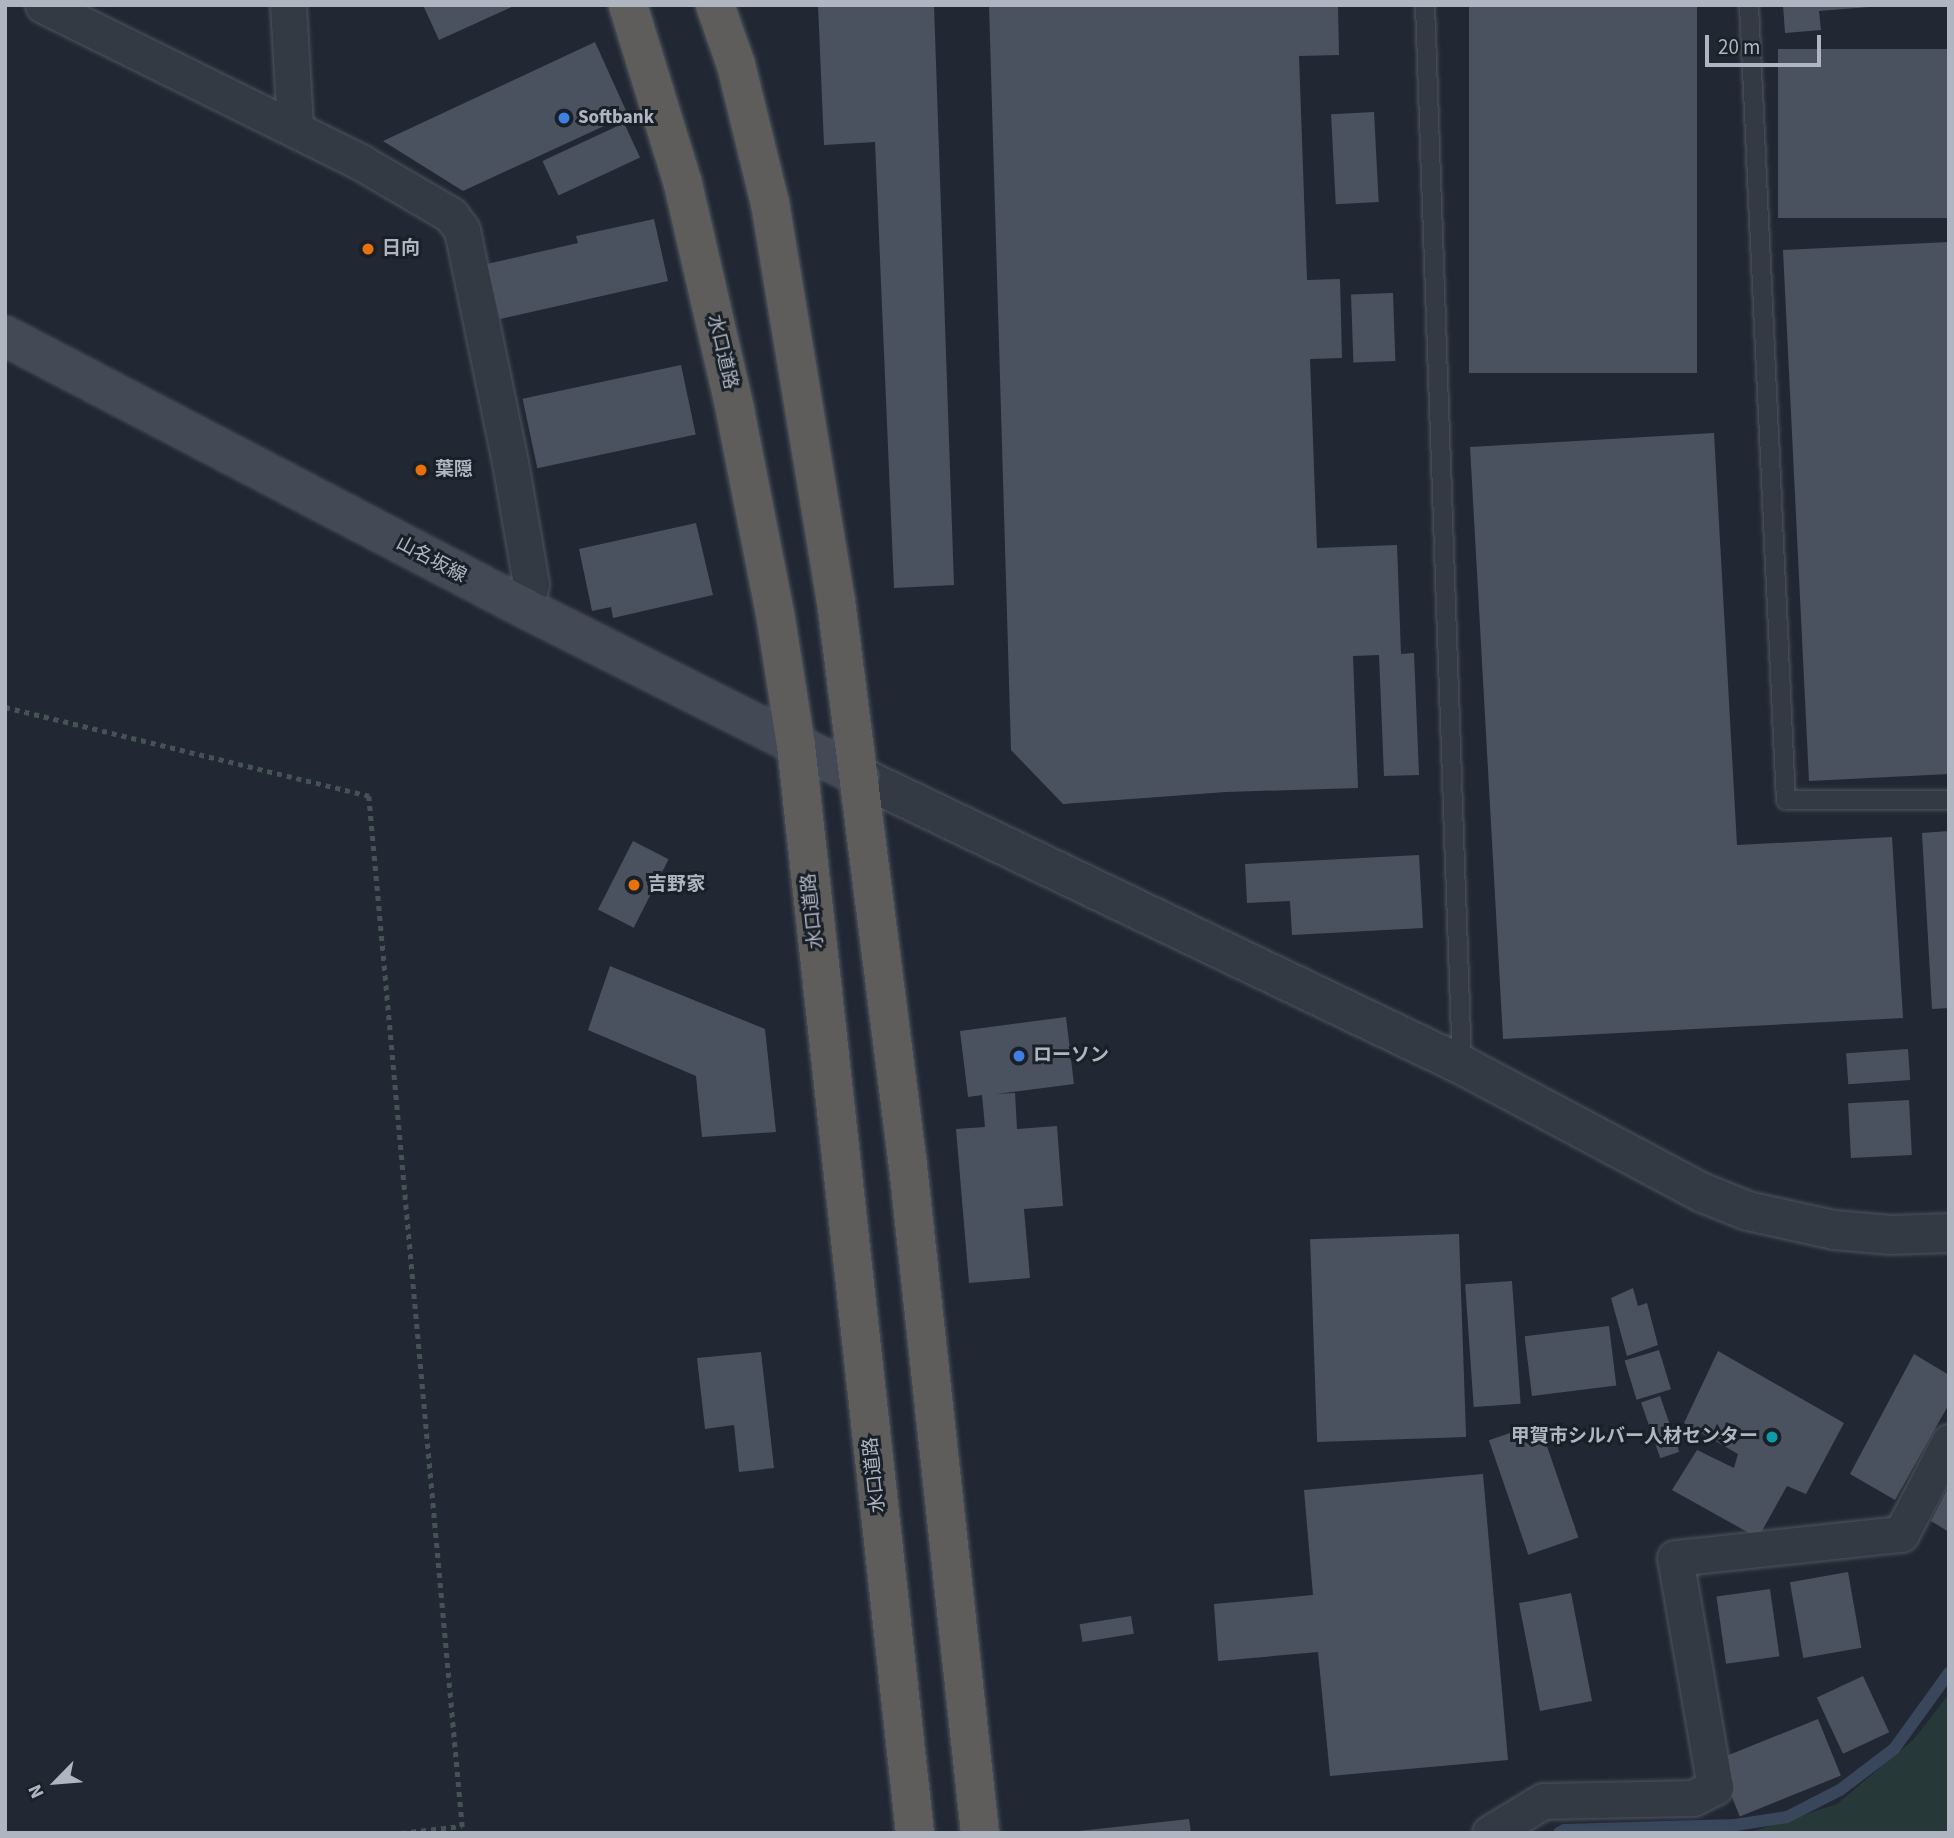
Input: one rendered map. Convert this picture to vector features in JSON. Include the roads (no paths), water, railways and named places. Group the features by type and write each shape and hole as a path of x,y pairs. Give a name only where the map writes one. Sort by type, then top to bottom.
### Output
{"highway":[{"name":"水口道路","path":"628,5 683,184 738,424 775,613 796,745 915,1833"},
{"path":"649,5 671,71 690,160 683,184"},
{"path":"715,5 736,65 770,203 826,535 861,777 908,1166 980,1833"}],"main road":[{"name":"山名坂線","path":"5,336 524,608 861,777"}],"street":[{"path":"43,5 295,128 438,204 451,215 462,230 491,360 531,584 524,608"},
{"path":"288,5 295,128"},
{"path":"861,777 1462,1065 1703,1193 1748,1211 1834,1230 1891,1236 1949,1233"},
{"path":"1490,1833 1543,1801 1693,1798 1715,1787 1675,1558 1901,1534 1949,1442"}],"lane":[{"path":"1425,5 1462,1065"},
{"path":"1749,5 1786,800 1949,800"}],"waterway":[{"path":"1559,1833 1564,1830 1735,1825 1787,1817 1840,1790 1894,1749 1949,1673"}],"place":[{"name":"Softbank","path":"564,118"},
{"name":"日向","path":"368,249"},
{"name":"葉隠","path":"421,470"},
{"name":"吉野家","path":"634,885"},
{"name":"ローソン","path":"1019,1056"},
{"name":"甲賀市シルバー人材センター","path":"1772,1437"}]}
